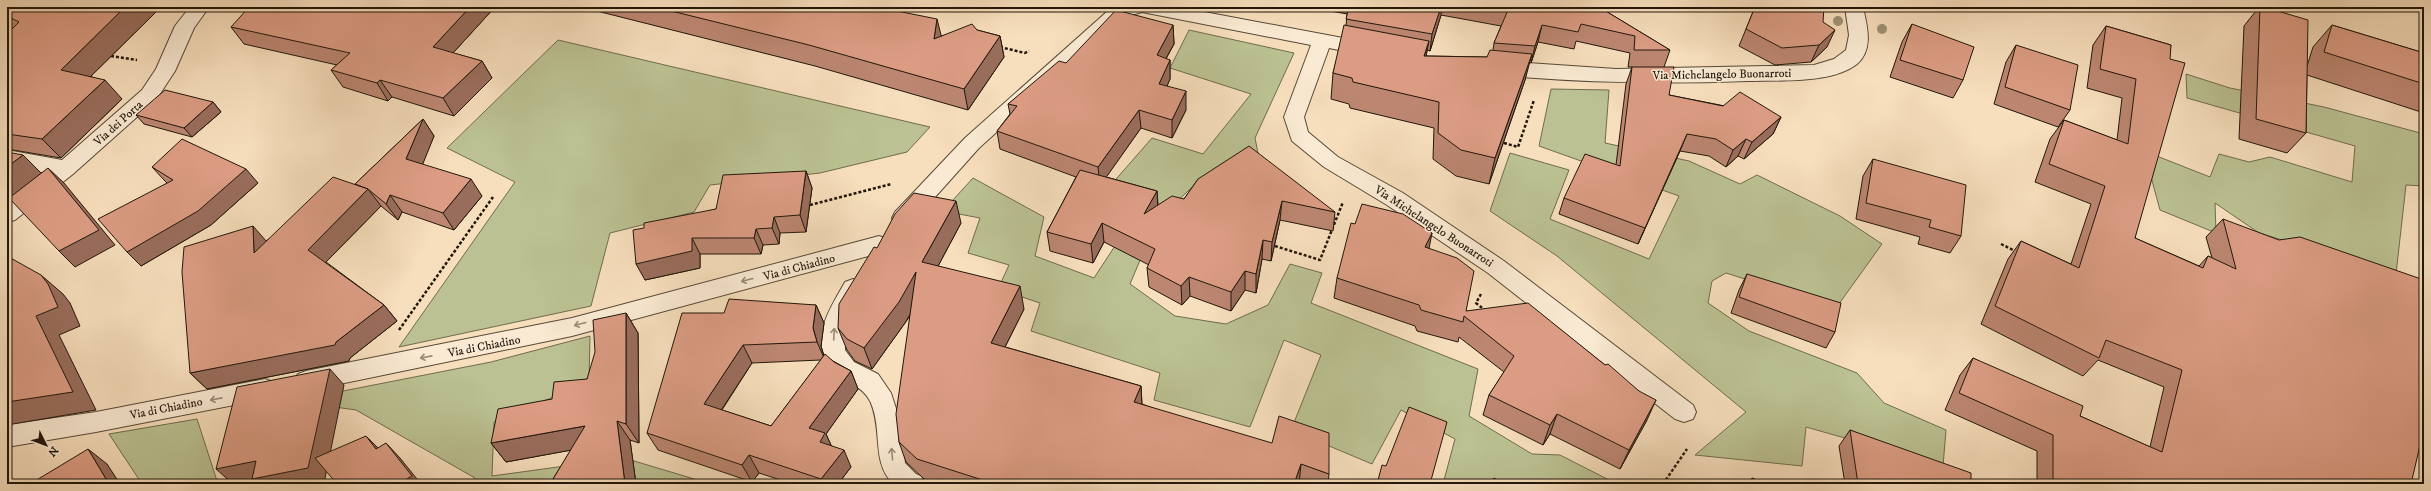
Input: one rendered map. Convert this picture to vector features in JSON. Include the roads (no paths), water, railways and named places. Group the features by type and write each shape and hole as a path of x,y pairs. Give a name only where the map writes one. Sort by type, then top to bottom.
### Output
{"street":[{"name":"Via dei Porta","path":"7,214 66,169 149,95 165,71 185,26 200,7"},
{"path":"912,484 907,482 893,466 889,424 882,400 870,382 846,369 832,352 834,324 879,245 928,189 1013,104 1117,13 1138,7"},
{"path":"1145,7 1389,52"},
{"name":"Via Michelangelo Buonarroti","path":"1476,66 1538,73 1606,76 1814,72 1838,67 1852,60 1858,47 1859,30 1854,7"},
{"name":"Via Michelangelo Buonarroti","path":"1322,40 1294,117 1298,136 1331,162 1395,199 1496,267 1684,412"},
{"path":"7,158 66,169"},
{"name":"Via di Chiadino","path":"7,436 96,422 372,368 572,326 879,245"}]}
